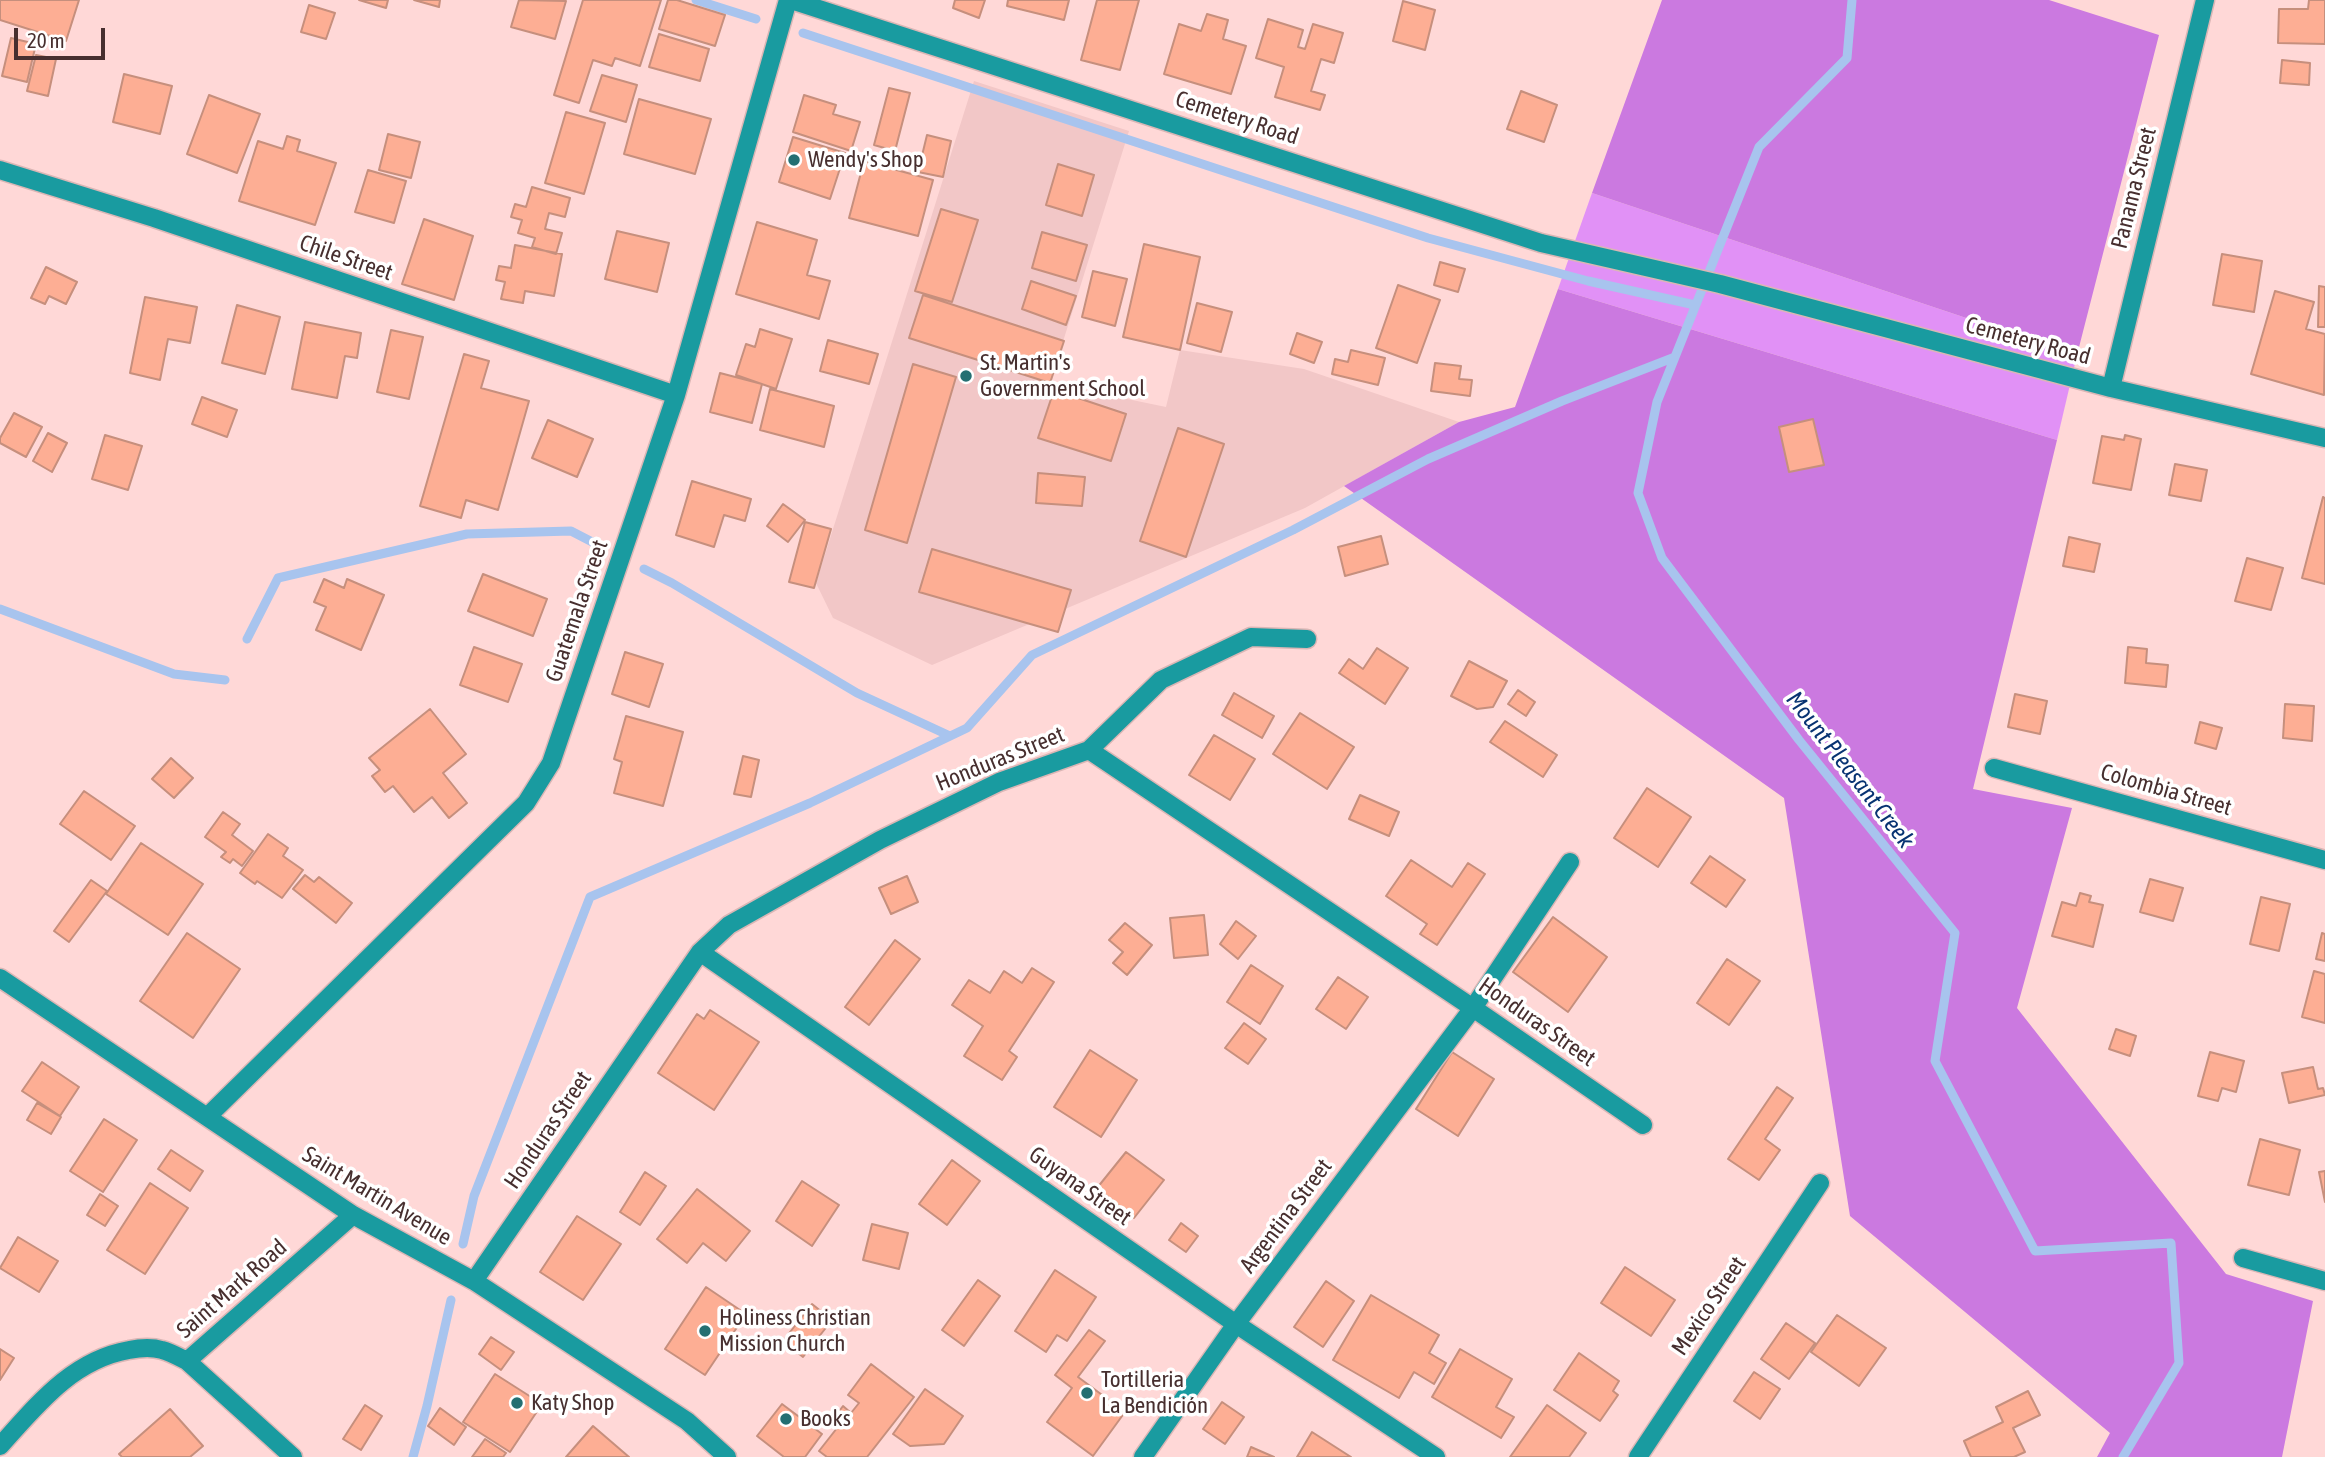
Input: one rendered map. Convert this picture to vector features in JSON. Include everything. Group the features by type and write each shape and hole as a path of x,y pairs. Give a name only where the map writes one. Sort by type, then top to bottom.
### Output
{"street":[{"name":"Cemetery Road","path":"789,0 1541,243 1720,284 2110,388 2325,439"},
{"name":"Guatemala Street","path":"207,1117 526,803 551,763 676,395 789,0"},
{"name":"Panama Street","path":"2110,388 2205,0"},
{"name":"Chile Street","path":"0,170 153,218 676,395"},
{"path":"1088,750 1161,680 1251,637 1307,639"},
{"name":"Honduras Street","path":"474,1281 700,952 729,925 880,840 999,782 1088,750 1473,1007 1643,1125"},
{"name":"Colombia Street","path":"1994,768 2325,860"},
{"name":"Argentina Street","path":"1143,1457 1236,1324 1473,1007 1570,862"},
{"name":"Guyana Street","path":"700,952 1236,1324 1436,1457"},
{"name":"Saint Martin Avenue","path":"0,978 353,1215 474,1281 687,1421 727,1457"},
{"name":"Mexico Street","path":"1638,1457 1820,1182"},
{"name":"Saint Mark Road","path":"0,1446 49,1392 81,1367 113,1353 138,1348 160,1349 187,1361 353,1215"},
{"path":"2243,1258 2325,1280"},
{"path":"187,1361 293,1457"}],"shaded area":[{"path":"1662,0 2049,0 2159,35 2077,355 1592,193"},
{"name":"St. Martin's Government School","path":"974,81 1129,131 1050,383 1166,407 1180,350 1304,369 1459,422 1305,508 932,665 833,618 816,583"},
{"path":"1592,193 2077,355 2057,440 1558,289"},
{"path":"1558,289 2057,440 1973,789 2072,808 2017,1008 2226,1274 2313,1301 2282,1457 2097,1457 2110,1433 1850,1216 1784,798 1344,486 1459,422 1515,407"}],"building":[{"path":"0,0 79,0 66,41 0,20"},
{"path":"359,0 388,0 386,8"},
{"path":"414,0 440,0 439,7"},
{"path":"519,0 566,1 555,39 511,27"},
{"path":"583,0 661,0 640,66 615,58 612,66 593,60 579,103 554,95"},
{"path":"668,0 677,0 725,15 715,46 659,29"},
{"path":"955,0 985,0 979,18 953,8"},
{"path":"1008,0 1069,0 1064,20 1007,6"},
{"path":"1097,0 1139,0 1120,70 1081,60"},
{"path":"2309,0 2325,0 2325,44 2278,43 2279,9 2308,9"},
{"path":"1403,1 1435,10 1425,50 1393,41"},
{"path":"309,5 335,13 326,39 301,32"},
{"path":"1207,14 1228,20 1223,39 1246,46 1231,94 1164,74 1179,24 1201,31"},
{"path":"1268,19 1303,30 1298,47 1305,49 1313,24 1343,33 1334,63 1321,59 1311,91 1325,95 1320,110 1275,97 1284,67 1256,58"},
{"path":"659,34 709,49 700,81 649,67"},
{"path":"11,38 36,44 27,82 2,76"},
{"path":"36,55 56,59 48,96 27,91"},
{"path":"2282,60 2310,63 2309,85 2280,83"},
{"path":"124,74 172,86 160,134 113,122"},
{"path":"602,75 637,85 626,122 590,111"},
{"path":"889,88 910,93 895,151 874,145"},
{"path":"1521,91 1557,105 1544,142 1507,129"},
{"path":"209,95 260,114 237,173 187,154"},
{"path":"804,95 836,105 833,114 860,122 851,151 793,132"},
{"path":"639,99 711,119 695,174 624,154"},
{"path":"566,112 605,123 584,194 545,183"},
{"path":"388,134 420,142 411,178 379,170"},
{"path":"927,135 951,141 943,177 918,172"},
{"path":"287,136 300,140 297,151 336,163 315,225 239,201 258,141 283,149"},
{"path":"793,137 845,153 830,199 779,182"},
{"path":"864,161 933,180 918,236 849,218"},
{"path":"1058,164 1094,175 1082,216 1046,205"},
{"path":"368,170 406,181 394,223 355,212"},
{"path":"532,187 570,198 565,217 549,213 545,229 562,233 556,254 532,247 535,238 518,233 522,220 511,217 515,204 526,207"},
{"path":"941,209 978,220 952,302 915,291"},
{"path":"424,219 473,236 454,300 402,284"},
{"path":"757,222 817,240 807,275 830,281 819,319 736,294"},
{"path":"617,231 669,243 657,292 605,279"},
{"path":"1042,232 1087,245 1076,281 1032,268"},
{"path":"1144,244 1200,257 1180,350 1123,337"},
{"path":"515,245 562,254 554,296 525,291 523,303 501,299 505,282 496,280 499,266 511,268"},
{"path":"2222,254 2262,261 2254,312 2213,305"},
{"path":"1440,262 1465,269 1458,292 1434,285"},
{"path":"46,267 77,282 66,304 49,296 45,304 31,298"},
{"path":"1093,271 1127,279 1115,326 1082,317"},
{"path":"1031,281 1076,296 1066,325 1022,309"},
{"path":"1398,285 1440,300 1417,363 1376,348"},
{"path":"2319,286 2325,287 2325,327 2318,327"},
{"path":"2275,291 2314,302 2306,329 2325,334 2324,395 2251,374"},
{"path":"923,295 1064,341 1050,383 909,338"},
{"path":"145,297 197,307 190,343 168,339 160,380 130,373"},
{"path":"1197,303 1232,312 1221,352 1187,343"},
{"path":"237,305 280,317 265,374 222,363"},
{"path":"305,322 361,333 357,358 345,356 337,398 292,389"},
{"path":"760,329 792,339 776,389 736,375 746,344 755,347"},
{"path":"391,330 423,337 409,399 377,392"},
{"path":"1297,333 1322,342 1314,363 1290,354"},
{"path":"828,340 878,354 869,384 820,371"},
{"path":"1351,350 1385,358 1378,385 1332,374 1335,359 1348,362"},
{"path":"464,354 489,361 481,388 529,401 498,510 466,500 461,518 420,506"},
{"path":"1435,363 1461,366 1459,379 1472,380 1470,396 1431,391"},
{"path":"913,364 956,377 907,543 865,530"},
{"path":"720,373 762,384 752,423 710,412"},
{"path":"770,389 834,406 824,447 760,430"},
{"path":"1054,390 1126,414 1111,461 1038,438"},
{"path":"202,397 237,410 227,437 192,424"},
{"path":"14,413 42,427 26,457 0,443 0,438"},
{"path":"1813,419 1824,465 1789,472 1779,427"},
{"path":"548,420 593,439 577,477 532,458"},
{"path":"1178,428 1224,444 1186,557 1140,541"},
{"path":"48,433 67,443 52,472 33,461"},
{"path":"105,435 142,446 128,490 92,479"},
{"path":"2125,435 2141,439 2131,490 2093,483 2102,436 2124,440"},
{"path":"2175,464 2207,470 2201,501 2169,495"},
{"path":"1038,473 1085,477 1082,506 1036,503"},
{"path":"692,481 751,499 745,521 724,515 714,547 676,535"},
{"path":"2323,497 2325,498 2325,584 2302,578"},
{"path":"783,504 805,520 788,542 767,526"},
{"path":"805,522 831,529 814,588 789,582"},
{"path":"1381,536 1388,564 1345,576 1338,547"},
{"path":"2069,537 2100,544 2094,572 2063,566"},
{"path":"932,549 1071,590 1058,632 919,592"},
{"path":"2247,558 2283,568 2271,610 2235,601"},
{"path":"483,574 547,599 533,636 468,611"},
{"path":"324,579 344,588 347,579 384,595 361,650 316,630 326,607 314,602"},
{"path":"474,647 522,664 508,702 460,685"},
{"path":"2128,647 2147,649 2146,663 2168,665 2166,687 2125,683"},
{"path":"1377,648 1408,668 1385,704 1339,673 1349,659 1363,669"},
{"path":"625,652 663,664 649,707 612,694"},
{"path":"1469,661 1507,681 1493,707 1477,709 1451,696"},
{"path":"1518,690 1535,702 1526,716 1508,704"},
{"path":"1234,693 1274,716 1262,738 1222,715"},
{"path":"2015,694 2047,701 2040,734 2008,727"},
{"path":"2285,704 2314,706 2312,741 2283,738"},
{"path":"430,709 466,754 443,773 467,803 449,818 432,797 414,812 393,786 385,792 372,776 380,770 369,758"},
{"path":"1300,713 1354,747 1327,789 1273,754"},
{"path":"626,716 683,732 663,806 614,793 622,762 614,759"},
{"path":"1505,721 1557,755 1543,777 1490,742"},
{"path":"2200,722 2222,728 2216,749 2195,743"},
{"path":"1214,735 1255,759 1230,800 1189,775"},
{"path":"743,756 759,760 751,797 734,794"},
{"path":"171,758 193,778 174,798 152,779"},
{"path":"1647,788 1691,817 1658,867 1614,838"},
{"path":"84,791 135,826 111,860 60,824"},
{"path":"1360,795 1399,812 1389,836 1349,819"},
{"path":"223,812 240,824 232,835 253,851 242,866 233,859 230,863 221,857 226,852 205,837"},
{"path":"268,834 288,848 283,856 303,870 282,898 240,873"},
{"path":"141,843 203,884 168,935 106,894"},
{"path":"1710,856 1745,880 1726,907 1691,883"},
{"path":"1411,860 1452,887 1468,863 1485,874 1437,945 1420,934 1427,924 1386,896"},
{"path":"305,875 314,882 319,877 352,903 336,923 293,889"},
{"path":"907,876 918,902 891,914 879,888"},
{"path":"2150,879 2183,888 2173,921 2140,912"},
{"path":"91,880 107,891 69,942 54,931"},
{"path":"2080,893 2091,896 2089,902 2103,905 2093,947 2052,936 2062,902 2076,906"},
{"path":"2261,897 2290,904 2279,951 2250,944"},
{"path":"1204,915 1208,955 1174,958 1170,918"},
{"path":"1553,917 1607,957 1568,1012 1513,972"},
{"path":"1236,921 1256,936 1238,959 1220,944"},
{"path":"1125,923 1152,945 1127,975 1113,963 1123,952 1109,940"},
{"path":"187,933 240,969 193,1038 140,1001"},
{"path":"2322,933 2325,934 2325,961 2316,959"},
{"path":"895,940 920,959 869,1025 845,1007"},
{"path":"1727,959 1760,981 1729,1025 1697,1003"},
{"path":"1251,965 1283,986 1260,1024 1227,1002"},
{"path":"1032,968 1054,982 1009,1051 1017,1057 1002,1080 964,1056 983,1026 952,1005 969,980 990,993 1004,971 1022,983"},
{"path":"2314,971 2325,974 2325,1023 2302,1017"},
{"path":"1338,977 1368,997 1346,1029 1316,1009"},
{"path":"710,1010 759,1042 714,1110 658,1073 697,1014 704,1019"},
{"path":"1244,1023 1266,1039 1248,1064 1225,1048"},
{"path":"2116,1029 2136,1036 2130,1056 2109,1049"},
{"path":"1090,1050 1137,1080 1101,1137 1054,1107"},
{"path":"1452,1052 1494,1079 1458,1136 1416,1109"},
{"path":"2210,1052 2244,1061 2236,1092 2222,1088 2218,1101 2198,1096"},
{"path":"42,1062 79,1087 60,1116 22,1091"},
{"path":"2313,1067 2318,1089 2323,1088 2325,1095 2289,1103 2282,1073"},
{"path":"1777,1087 1793,1098 1765,1139 1780,1150 1759,1180 1728,1159"},
{"path":"37,1103 61,1117 51,1134 27,1120"},
{"path":"104,1119 137,1140 103,1192 70,1171"},
{"path":"2260,1139 2300,1150 2289,1195 2248,1185"},
{"path":"171,1150 203,1171 190,1191 158,1169"},
{"path":"1126,1152 1164,1180 1134,1218 1097,1188"},
{"path":"952,1160 980,1181 947,1225 919,1204"},
{"path":"2325,1171 2325,1202 2319,1172"},
{"path":"645,1172 666,1186 640,1225 620,1212"},
{"path":"802,1181 839,1205 812,1246 776,1221"},
{"path":"150,1183 188,1208 145,1274 107,1250"},
{"path":"697,1189 750,1231 726,1261 703,1243 687,1263 657,1239"},
{"path":"100,1194 118,1206 105,1226 87,1215"},
{"path":"577,1216 621,1244 583,1300 540,1272"},
{"path":"1181,1223 1198,1236 1186,1252 1169,1240"},
{"path":"872,1224 908,1233 899,1269 863,1260"},
{"path":"18,1237 58,1261 39,1292 0,1268"},
{"path":"1625,1267 1675,1300 1651,1336 1601,1303"},
{"path":"1055,1270 1096,1297 1067,1341 1057,1335 1046,1352 1015,1331"},
{"path":"978,1280 1000,1296 964,1346 942,1330"},
{"path":"1326,1281 1354,1301 1323,1347 1294,1327"},
{"name":"Holiness Christian Mission Church","path":"706,1287 746,1314 705,1375 665,1349"},
{"path":"1371,1295 1439,1335 1429,1353 1446,1363 1434,1384 1414,1372 1399,1398 1333,1360"},
{"path":"812,1304 832,1320 803,1357 783,1341"},
{"path":"1837,1315 1886,1348 1859,1386 1811,1352"},
{"path":"1786,1323 1815,1343 1789,1379 1761,1359"},
{"path":"1089,1330 1105,1341 1078,1377 1125,1412 1093,1456 1047,1422 1072,1388 1055,1375"},
{"path":"491,1337 514,1352 501,1370 479,1354"},
{"path":"0,1349 14,1358 0,1380"},
{"path":"1460,1349 1512,1379 1496,1407 1514,1417 1501,1438 1432,1397"},
{"path":"1579,1353 1619,1381 1613,1391 1618,1395 1600,1421 1554,1390"},
{"path":"871,1364 914,1397 867,1457 827,1457 819,1451 841,1423 834,1418 843,1406 851,1413 859,1403 848,1395"},
{"path":"1754,1372 1780,1389 1760,1419 1734,1401"},
{"path":"495,1374 542,1404 510,1452 463,1422"},
{"path":"925,1389 963,1416 944,1444 910,1446 893,1434"},
{"path":"2028,1391 2040,1415 2013,1428 2025,1452 2014,1457 1971,1457 1964,1441 2003,1422 1996,1407"},
{"path":"1222,1402 1244,1417 1225,1444 1203,1429"},
{"name":"Books","path":"782,1404 822,1434 805,1457 784,1457 757,1436"},
{"path":"365,1405 382,1416 361,1450 343,1439"},
{"path":"1547,1405 1586,1433 1569,1457 1510,1457"},
{"path":"440,1408 466,1427 454,1445 428,1426"},
{"path":"170,1409 203,1446 190,1457 122,1457 119,1454"},
{"path":"593,1426 629,1457 566,1457"},
{"path":"1312,1432 1351,1457 1297,1457"},
{"path":"485,1439 506,1453 503,1457 472,1457"},
{"path":"1251,1447 1274,1457 1247,1457"}],"waterway":[{"path":"696,0 756,19"},
{"name":"Mount Pleasant Creek","path":"1852,0 1847,58 1759,147 1657,402 1638,493 1662,558 1799,740 1955,933 1935,1061 2035,1251 2171,1243 2179,1363 2123,1457"},
{"path":"803,33 1428,238 1588,281 1695,305"},
{"path":"463,1244 474,1196 590,897 810,803 967,728 1032,655 1293,530 1428,459 1562,401 1675,357"},
{"path":"247,639 278,578 467,534 571,531 598,545"},
{"path":"644,569 857,693 950,736"},
{"path":"0,609 174,674 225,680"},
{"path":"413,1457 451,1300"}],"place":[{"name":"Wendy's Shop","path":"794,160"},
{"name":"St. Martin's Government School","path":"966,376"},
{"name":"Holiness Christian Mission Church","path":"705,1331"},
{"name":"Tortilleria La Bendición","path":"1087,1393"},
{"name":"Katy Shop","path":"517,1403"},
{"name":"Books","path":"786,1419"}]}
